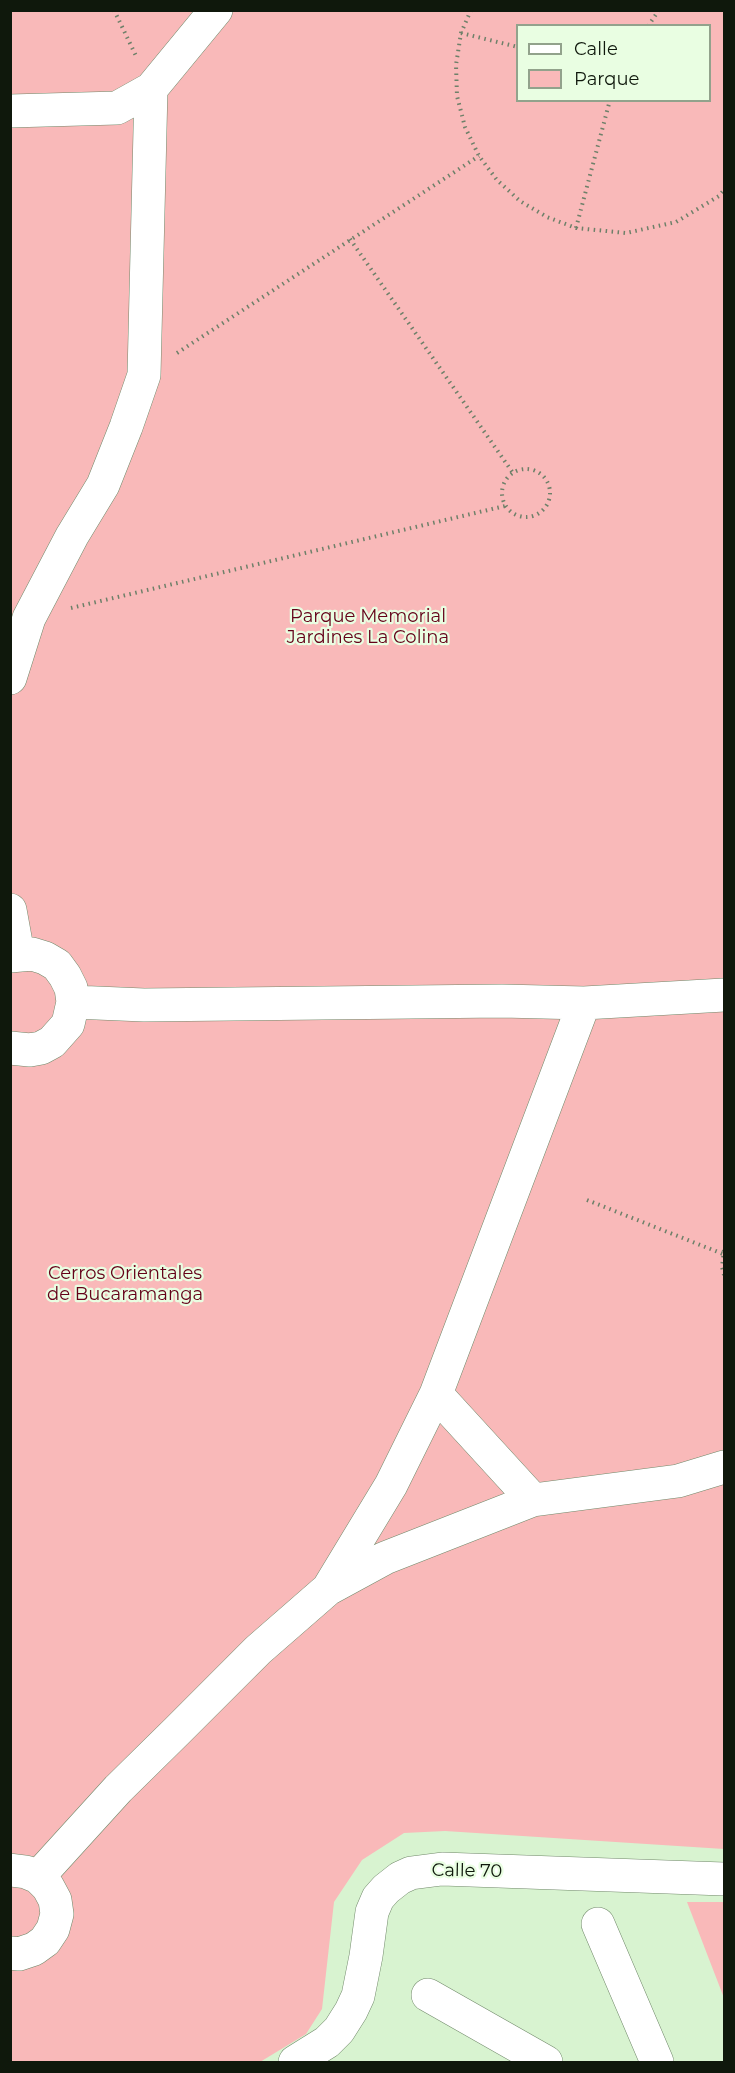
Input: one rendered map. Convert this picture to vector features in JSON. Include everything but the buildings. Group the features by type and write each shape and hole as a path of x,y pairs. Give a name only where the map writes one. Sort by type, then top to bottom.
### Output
{"street":[{"path":"10,111 117,108 151,88 216,10"},
{"path":"10,678 29,618 102,485 144,375 151,88"},
{"path":"10,910 14,955 32,954 57,965 71,988 73,1002 68,1024 61,1034 41,1048 13,1052"},
{"path":"73,1002 144,1005 502,1001 584,1004 724,995"},
{"path":"328,1589 391,1485 436,1394 584,1004"},
{"path":"436,1394 533,1500"},
{"path":"10,1953 20,1954 34,1949 45,1941 53,1929 57,1914 55,1900 48,1887 24,1874 118,1789 258,1650 328,1589 385,1558 533,1500 678,1481 724,1467"},
{"name":"Calle 70","path":"295,2062 327,2042 339,2030 351,2011 358,1996 372,1911 378,1898 386,1889 411,1873 442,1869 724,1879"},
{"path":"598,1924 657,2062"},
{"path":"428,1995 546,2062"}],"path":[{"path":"114,10 151,88"},
{"path":"471,10 461,33 456,65 457,96 465,127 479,156 497,180 520,201 547,218 576,228 626,233 676,222 719,196 724,190"},
{"path":"649,24 659,10"},
{"path":"461,33 516,47"},
{"path":"576,228 609,102"},
{"path":"144,375 479,156"},
{"path":"350,239 513,472"},
{"path":"528,469 543,476 548,483 550,493 548,503 540,513 525,518 508,511 505,506 502,487 513,472 528,469"},
{"path":"29,618 505,506"},
{"path":"587,1200 724,1252 722,1267 724,1275"}],"green space":[{"name":"Parque Memorial Jardines La Colina","path":"11,11 724,11 724,1849 445,1831 404,1833 362,1860 334,1902 322,2009 306,2034 260,2062 11,2062"},
{"path":"687,1902 724,1902 724,1998"}],"park label":[{"name":"Cerros Orientales de Bucaramanga","path":"125,1284"}]}
